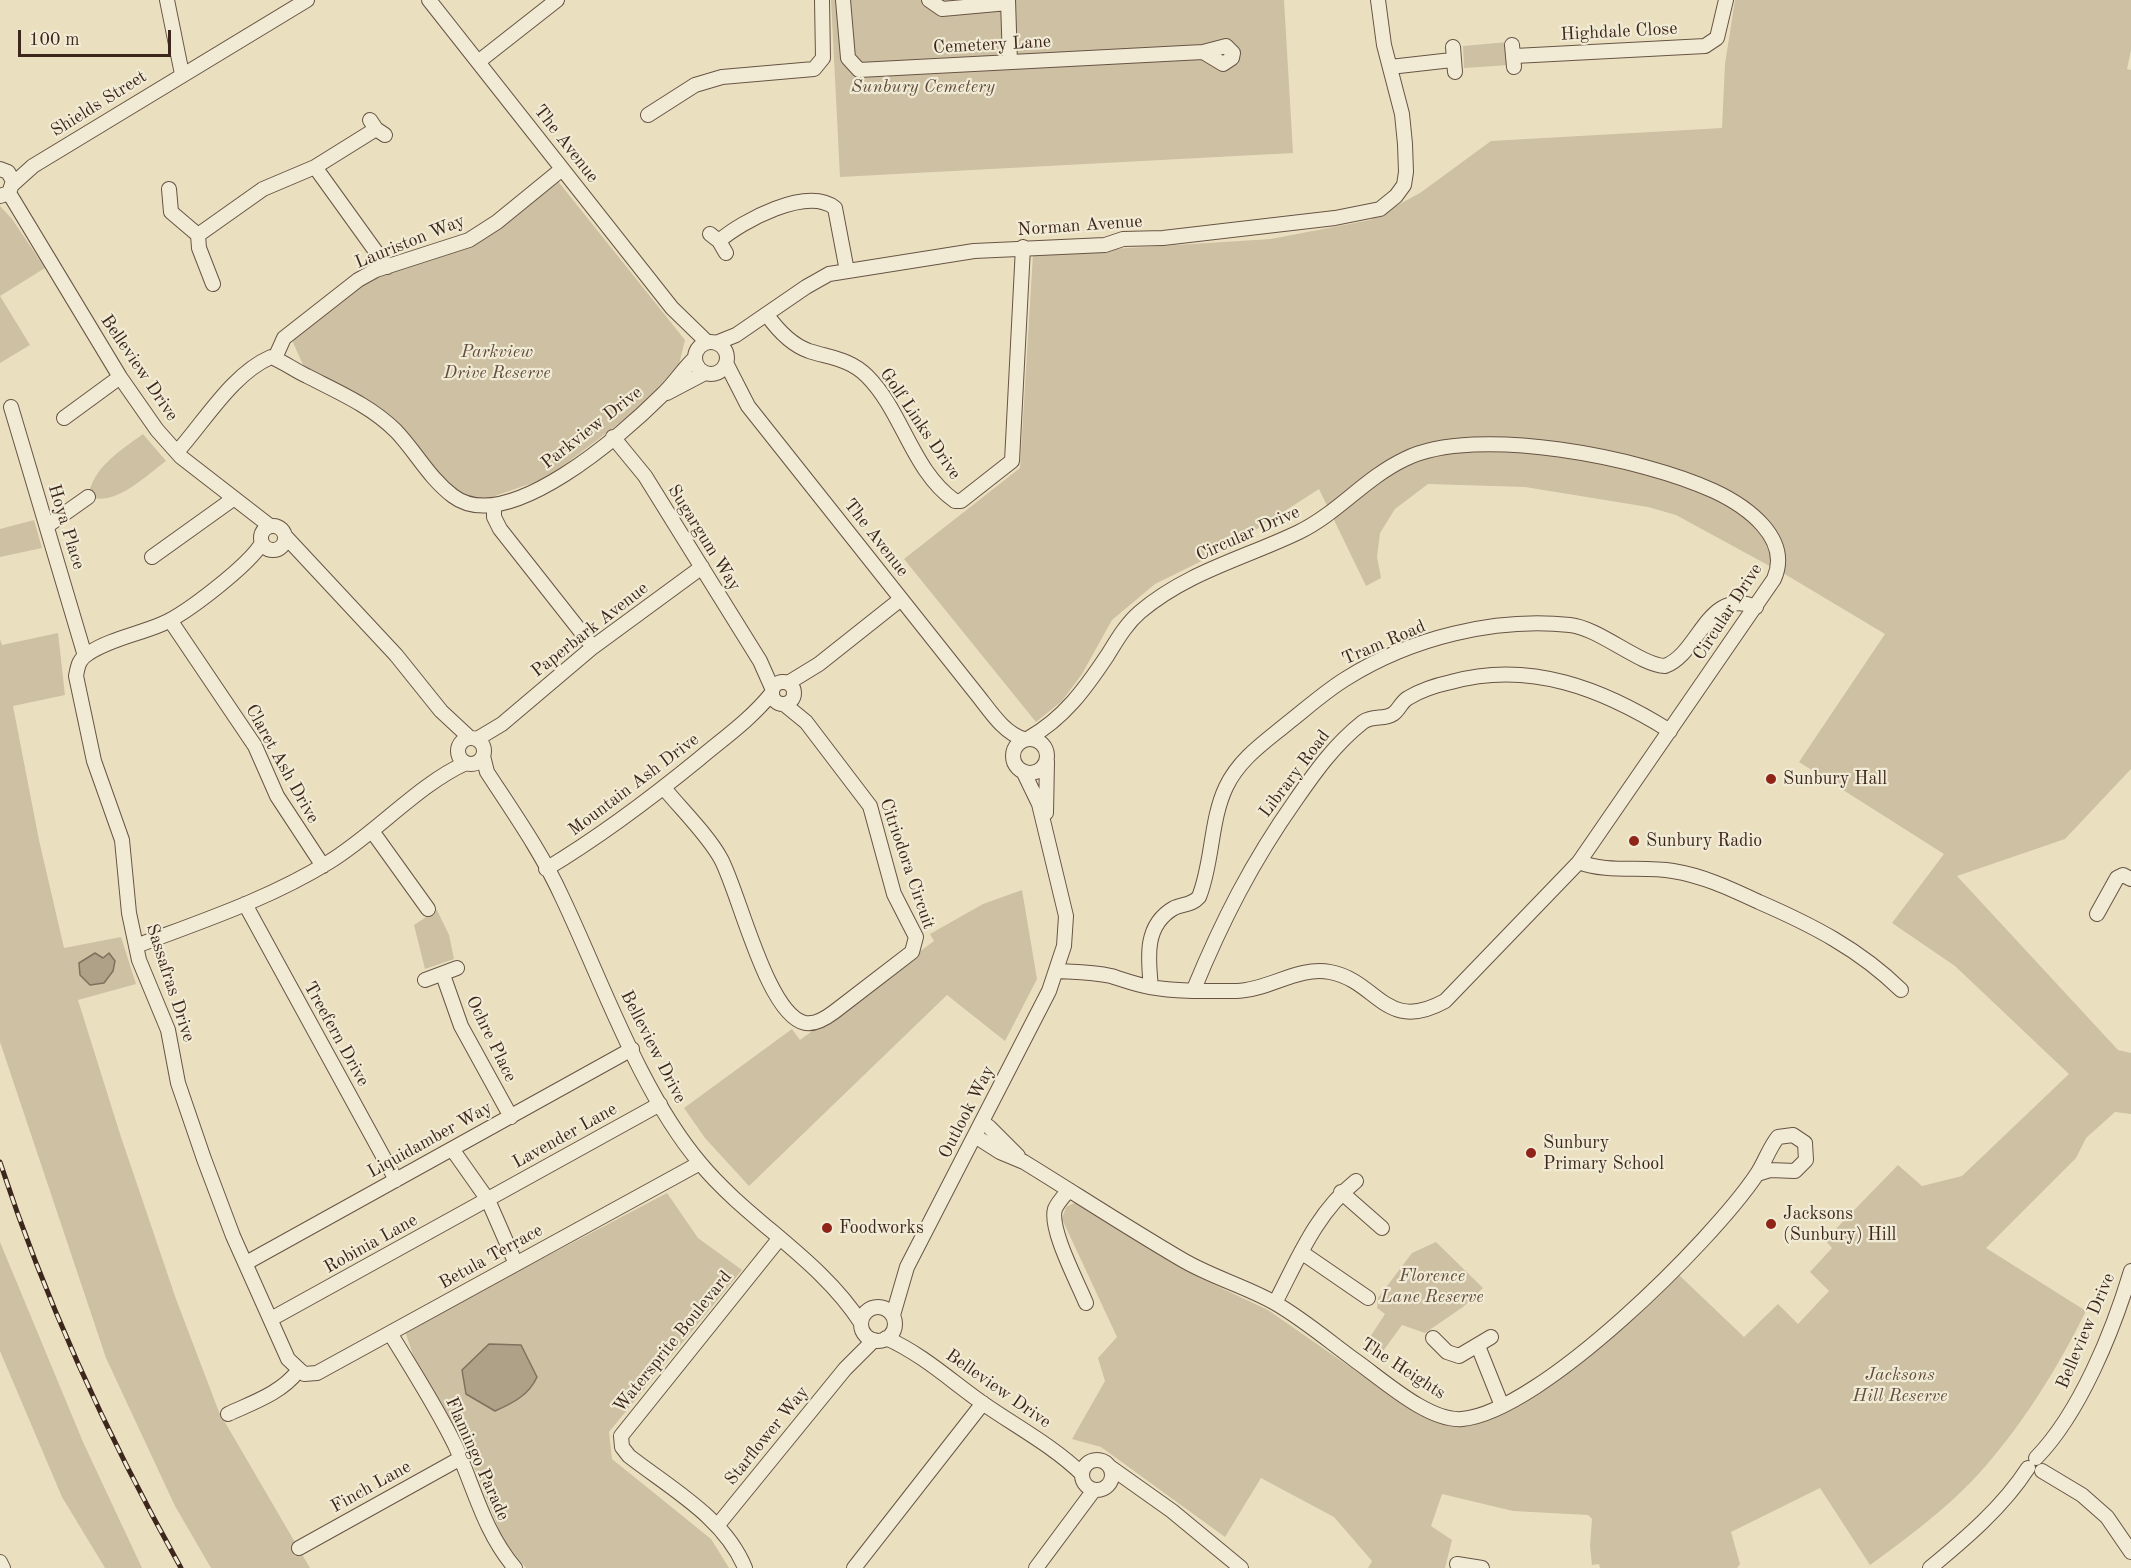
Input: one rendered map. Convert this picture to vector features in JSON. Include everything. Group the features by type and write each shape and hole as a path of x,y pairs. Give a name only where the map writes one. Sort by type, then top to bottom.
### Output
{"street":[{"path":"167,0 182,74"},
{"name":"Shields Street","path":"4,180 33,166 307,0"},
{"path":"478,62 557,0"},
{"path":"648,115 695,85 722,77 814,69 823,58 822,0"},
{"name":"Cemetery Lane","path":"843,0 848,58 859,70 1203,52"},
{"path":"929,0 942,9 1008,1 1010,62"},
{"path":"1378,0 1390,67 1453,60"},
{"name":"Highdale Close","path":"1514,56 1705,46 1719,34 1726,0"},
{"name":"The Avenue","path":"430,1 672,308 712,342"},
{"name":"Norman Avenue","path":"712,342 736,335 814,282 830,274 974,251 1105,245 1123,239 1163,238 1335,218 1380,209 1396,196 1404,185 1407,172 1402,114 1390,67"},
{"path":"198,236 262,189 315,167 377,128"},
{"path":"315,167 387,267"},
{"name":"Lauriston Way","path":"177,452 239,380 258,363 271,357 274,358 284,338 358,280 387,267 469,240 497,222 562,169"},
{"name":"Belleview Drive","path":"4,180 25,223 120,377 157,430 177,452 249,512 271,540 310,565 396,656 441,711 498,789 561,894 632,1049 660,1104 700,1163 779,1239 828,1282 871,1334 922,1357 983,1403 1053,1450 1082,1477"},
{"path":"169,189 171,212 198,236 199,248 213,284"},
{"path":"718,242 753,217 814,200 826,201 835,208 847,271"},
{"name":"Golf Links Drive","path":"765,317 798,345 844,360 867,376 885,401 920,462 947,496 955,501 961,501 1012,461 1023,248"},
{"name":"The Avenue","path":"672,308 695,355"},
{"name":"Norman Avenue","path":"726,360 765,317"},
{"path":"712,342 722,346 726,360 717,372 708,373 697,367 695,355 712,342"},
{"name":"Parkview Drive","path":"274,358 375,413 396,431 437,483 455,498 474,505 494,506 520,499 550,485 613,437 662,395 695,355"},
{"name":"The Avenue","path":"726,360 748,406"},
{"name":"The Avenue","path":"708,373 748,406 1004,727 1016,737 1027,739"},
{"name":"Parkview Drive","path":"662,395 708,373"},
{"path":"64,418 120,377"},
{"name":"Hoya Place","path":"11,408 47,526 82,659"},
{"name":"Sugargum Way","path":"613,437 645,477 760,661 782,692"},
{"name":"Circular Drive","path":"1027,739 1043,730 1071,706 1124,629 1150,603 1204,571 1321,521 1371,479 1395,464 1445,447 1496,445 1570,453 1655,470 1718,493 1736,503 1763,525 1777,551 1778,570 1756,607 1579,862 1445,1002 1427,1010 1397,1010 1383,1004 1345,977 1326,972 1311,972 1249,990 1151,987 1096,973 1057,971"},
{"path":"47,526 88,497"},
{"path":"152,557 233,500"},
{"path":"494,506 494,517 500,529 593,647"},
{"path":"82,659 170,620 271,540"},
{"name":"Paperbark Avenue","path":"136,946 245,904 323,866 438,779 593,647 702,567"},
{"name":"Mountain Ash Drive","path":"546,869 603,835 901,599"},
{"name":"Tram Road","path":"1151,987 1147,958 1154,929 1169,911 1191,904 1199,897 1219,808 1231,778 1252,751 1345,679 1381,660 1428,642 1487,627 1515,624 1577,627 1665,666 1684,652 1714,612 1742,603 1756,607"},
{"name":"Claret Ash Drive","path":"170,620 255,746 277,796 323,866"},
{"name":"Sassafras Drive","path":"82,659 76,676 94,761 122,840 129,913 149,989 168,1030 178,1083 204,1159 288,1359 298,1371"},
{"name":"Library Road","path":"1194,989 1223,920 1256,858 1326,758 1369,718 1388,717 1410,696 1446,683 1484,674 1520,673 1581,686 1610,697 1670,731"},
{"name":"Citriodora Circuit","path":"664,788 721,858 766,978 798,1021 807,1024 823,1020 870,987 912,952 916,937 894,894 870,806 782,692"},
{"name":"The Avenue","path":"975,692 1013,754"},
{"path":"1027,739 1044,745 1047,760 1035,772 1023,771 1016,764 1013,754 1017,745 1027,739"},
{"name":"Outlook Way","path":"1047,760 1045,801 1048,839"},
{"name":"Outlook Way","path":"908,1267 894,1319 871,1334 862,1317 889,1294 908,1267 1049,992 1057,971 1060,892 1039,804 1023,771"},
{"path":"372,831 428,909"},
{"path":"1579,862 1593,868 1638,867 1671,871 1712,881 1824,931 1875,966 1901,990"},
{"path":"2097,914 2117,878 2123,875 2131,879"},
{"name":"Treefern Drive","path":"245,904 396,1180"},
{"path":"425,980 457,968"},
{"name":"Ochre Place","path":"443,975 461,1026 511,1117"},
{"name":"Liquidamber Way","path":"246,1263 632,1049"},
{"name":"Lavender Lane","path":"488,1200 660,1104"},
{"name":"The Heights","path":"982,1122 1024,1162"},
{"name":"The Heights","path":"975,1136 1000,1152 1024,1162 1191,1265 1275,1303 1431,1412 1456,1419 1465,1419 1502,1406 1566,1364 1631,1312 1716,1224 1757,1174"},
{"path":"452,1149 488,1200 516,1264"},
{"name":"Betula Terrace","path":"298,1371 304,1374 317,1373 700,1163"},
{"path":"1275,1303 1318,1221 1341,1192 1356,1181"},
{"path":"1069,1190 1058,1205 1054,1217 1066,1256 1086,1303"},
{"path":"1341,1192 1382,1228"},
{"name":"Robinia Lane","path":"271,1319 488,1200"},
{"name":"Watersprite Boulevard","path":"745,1568 728,1536 629,1456 622,1447 621,1436 779,1239"},
{"path":"1301,1252 1368,1298"},
{"name":"Belleview Drive","path":"1930,1568 2037,1467 2094,1366 2120,1307 2131,1271"},
{"name":"Belleview Drive","path":"828,1282 854,1300 873,1307 883,1307 922,1357"},
{"name":"Flamingo Parade","path":"390,1333 444,1423 461,1458 487,1527 515,1568"},
{"name":"Starflower Way","path":"717,1526 871,1334"},
{"path":"1433,1338 1455,1356 1464,1354 1491,1337"},
{"path":"1479,1346 1502,1406"},
{"path":"228,1414 277,1391 298,1371"},
{"path":"854,1568 983,1403"},
{"name":"Belleview Drive","path":"1053,1450 1078,1461 1093,1460"},
{"name":"Finch Lane","path":"299,1548 461,1458"},
{"path":"1036,1568 1078,1502 1085,1465 1093,1460 1102,1461 1141,1488 1223,1563 1241,1568"},
{"path":"1066,1524 1112,1475 1110,1467"},
{"path":"2037,1467 2082,1494 2107,1517 2131,1552"},
{"path":"1082,1477 1100,1488 1141,1488"},
{"path":"0,1562 3,1568"},
{"path":"1457,1564 1482,1568"}],"green space":[{"name":"Sunbury Cemetery","path":"831,0 1284,0 1293,153 840,177"},
{"name":"Jacksons Hill Reserve","path":"1735,0 2131,0 2131,50 2127,69 2131,70 2131,769 2065,839 1957,876 2118,1050 2131,1053 2131,1114 2115,1112 2086,1138 2076,1158 1986,1248 2086,1311 2036,1400 1990,1461 1961,1492 1936,1514 1870,1565 1820,1488 1731,1532 1740,1564 1737,1568 1600,1568 1599,1564 1592,1565 1590,1546 1592,1519 1588,1515 1513,1511 1442,1494 1431,1526 1452,1540 1445,1568 1368,1568 1372,1561 1334,1517 1261,1478 1225,1537 1101,1447 1072,1439 1105,1381 1098,1358 1117,1337 1062,1219 1066,1207 1076,1202 1200,1278 1268,1310 1419,1415 1451,1425 1483,1422 1515,1406 1596,1351 1679,1275 1744,1337 1778,1304 1798,1324 1829,1291 1810,1272 1832,1248 1825,1240 1898,1165 1922,1186 1962,1176 2069,1074 1955,966 1892,923 1944,854 1799,762 1885,634 1788,576 1676,515 1648,507 1525,487 1428,484 1395,509 1380,533 1377,557 1381,578 1366,586 1319,489 1224,550 1155,584 1112,620 1082,674 1062,701 1036,722 904,559 1020,468 1033,254 1271,239 1370,220 1420,193 1491,141 1722,128 1725,64"},
{"path":"1508,42 1509,65 1464,68 1463,46"},
{"name":"Parkview Drive Reserve","path":"557,180 685,340 675,381 547,478 480,501 440,482 380,416 305,369 291,338 362,281 466,243"},
{"path":"0,206 12,219 45,268 0,296"},
{"path":"0,296 30,345 0,363"},
{"path":"143,434 166,461 120,494 99,499 88,497 95,477 102,468 117,453"},
{"path":"34,520 42,548 0,557 0,529"},
{"path":"58,633 65,695 13,706 39,840 64,948 121,937 136,984 78,1000 120,1134 176,1299 219,1412 310,1568 211,1568 175,1506 106,1358 0,1042 0,639 2,645"},
{"path":"1022,890 1037,979 1005,1041 947,995 749,1186 705,1138 684,1108 792,1029 800,1040 934,941 930,934 983,904"},
{"path":"437,910 449,935 454,959 425,969 414,925"},
{"path":"667,1193 698,1238 742,1270 609,1432 612,1459 711,1539 729,1568 526,1568 503,1540 468,1452 419,1373 405,1331"},
{"path":"0,1242 83,1442 142,1568 105,1568 62,1497 0,1351"},
{"name":"Florence Lane Reserve","path":"1436,1242 1483,1288 1463,1307 1425,1333 1402,1325 1378,1358 1363,1348 1385,1314 1377,1308 1378,1298 1412,1253"}],"shaded area":[{"path":"95,953 103,958 109,953 115,961 113,971 104,983 90,985 80,975 79,963"},
{"path":"489,1344 521,1345 537,1377 525,1394 495,1411 466,1394 462,1370"}],"railway":[{"path":"0,1162 58,1318 104,1420 181,1568"}],"place":[{"name":"Sunbury Hall","path":"1771,779"},
{"name":"Sunbury Radio","path":"1634,841"},
{"name":"Sunbury Primary School","path":"1531,1153"},
{"name":"Jacksons (Sunbury) Hill","path":"1771,1224"},
{"name":"Foodworks","path":"827,1228"}]}
